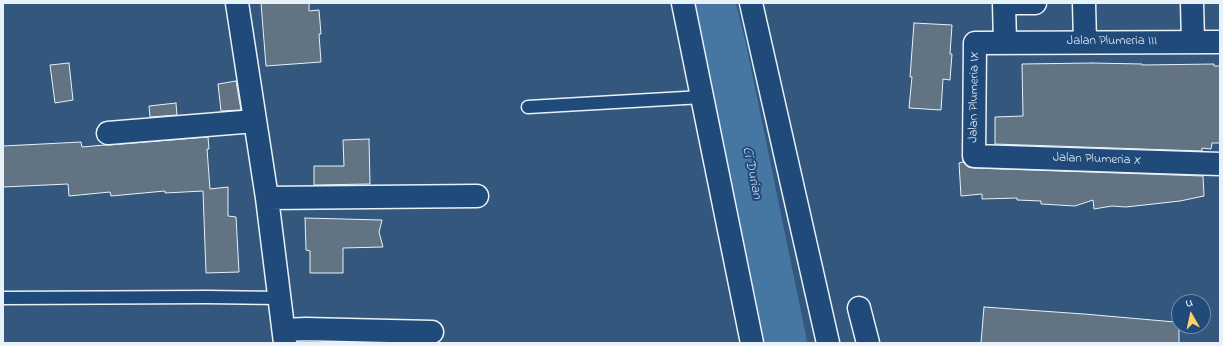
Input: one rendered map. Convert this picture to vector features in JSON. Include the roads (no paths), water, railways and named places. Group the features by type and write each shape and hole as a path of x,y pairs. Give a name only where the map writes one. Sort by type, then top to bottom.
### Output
{"street":[{"path":"237,3 267,198 284,336 306,329 432,332"},
{"path":"683,3 752,343"},
{"path":"751,3 828,343"},
{"path":"1004,3 1005,43"},
{"path":"1011,3 1035,3"},
{"path":"1084,3 1085,42"},
{"path":"1192,3 1193,42"},
{"name":"Jalan Plumeria III","path":"1005,43 1220,42"},
{"name":"Jalan Plumeria IX","path":"974,156 976,43 1005,43"},
{"path":"108,133 256,121"},
{"name":"Jalan Plumeria X","path":"974,156 1220,164"},
{"path":"267,198 477,196"},
{"path":"859,308 868,343"}],"lane":[{"path":"528,107 702,97"},
{"path":"3,298 279,298"}],"waterway":[{"name":"Ci Durian","path":"714,3 725,46 786,343"}]}
